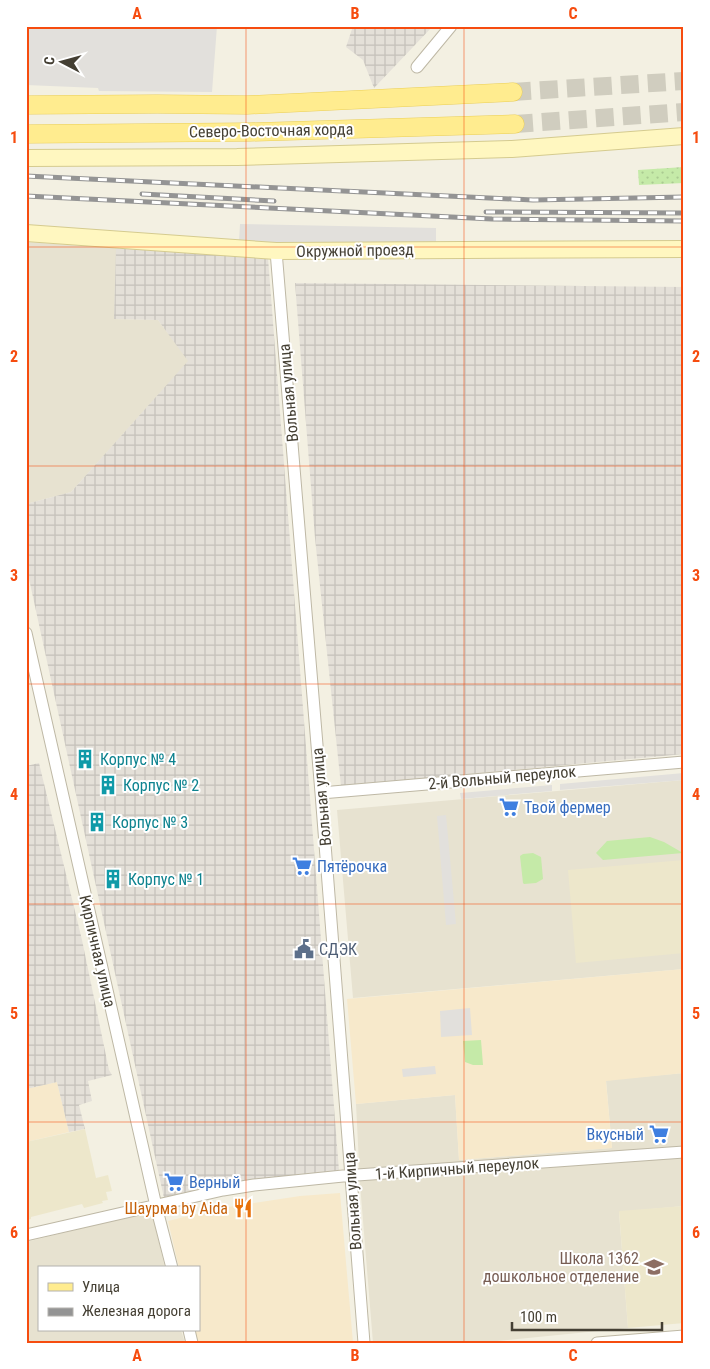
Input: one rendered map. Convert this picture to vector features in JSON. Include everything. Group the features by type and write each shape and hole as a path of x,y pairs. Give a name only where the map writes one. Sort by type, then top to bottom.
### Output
{"main road":[{"name":"Северо-Восточная хорда","path":"26,105 157,104 247,106 513,92"},
{"name":"Северо-Восточная хорда","path":"26,134 250,132 516,124"}],"street":[{"path":"418,67 451,26"},
{"path":"26,158 236,157 512,149 684,136"},
{"name":"Окружной проезд","path":"26,234 276,251 684,249"},
{"name":"Вольная улица","path":"276,251 364,1343"},
{"name":"Кирпичная улица","path":"26,633 156,1206 171,1266"},
{"name":"2-й Вольный переулок","path":"321,793 684,762"},
{"name":"1-й Кирпичный переулок","path":"26,1235 238,1187 350,1176 684,1152"},
{"path":"597,1343 684,1336"}],"shaded area":[{"path":"26,26 217,26 212,92 99,91 98,88 26,85"},
{"path":"353,26 433,26 374,88 363,60 346,47"},
{"path":"240,224 436,228 436,246 239,242"},
{"path":"26,242 116,248 114,319 158,320 189,361 71,492 26,504"},
{"path":"116,248 268,258 339,1171 164,1198 26,565 26,504 71,492 188,361 158,320 114,319"},
{"path":"295,283 684,287 684,754 341,786 315,538"},
{"path":"39,763 82,940 109,1070 112,1075 88,1081 92,1101 79,1105 85,1129 69,1132 57,1082 26,1089 26,766"},
{"path":"684,773 684,780 560,790 560,784"},
{"path":"684,780 684,969 353,998 337,810"},
{"path":"552,785 552,791 461,799 460,793"},
{"path":"446,815 456,924 446,925 437,816"},
{"path":"684,860 684,953 576,963 568,870"},
{"path":"684,969 684,1073 606,1081 612,1148 459,1160 455,1095 356,1104 347,999"},
{"path":"470,1008 472,1035 441,1037 440,1011"},
{"path":"435,1066 436,1074 403,1077 402,1069"},
{"path":"684,1073 684,1206 619,1212 628,1328 477,1343 373,1343 360,1184 356,1104 455,1095 459,1160 612,1148 606,1080"},
{"path":"57,1082 69,1132 26,1142 26,1089"},
{"path":"85,1129 96,1178 108,1175 112,1191 106,1192 108,1200 84,1208 82,1204 31,1217 31,1219 26,1220 26,1142"},
{"path":"340,1193 353,1343 197,1343 194,1332 200,1332 200,1266 179,1266 168,1221 221,1208 300,1196"},
{"name":"Школа 1362 дошкольное отделение","path":"684,1206 684,1323 628,1328 619,1211"},
{"path":"149,1213 153,1217 165,1266 38,1266 38,1332 182,1332 185,1343 26,1343 26,1242"}],"green space":[{"path":"684,167 684,183 639,185 638,170"},
{"path":"650,837 664,842 683,853 603,860 596,853 607,841"},
{"path":"533,853 541,857 543,879 536,883 524,884 520,856"},
{"path":"481,1040 483,1065 473,1065 465,1062 463,1041"}],"tunnel":[{"path":"513,92 684,81"},
{"path":"515,124 684,112"}],"railway":[{"path":"26,176 533,200 684,197"},
{"path":"142,194 274,201"},
{"path":"26,196 492,219 684,221"},
{"path":"486,212 684,213"}],"place":[{"name":"Корпус № 4","path":"85,759"},
{"name":"Корпус № 2","path":"108,785"},
{"name":"Твой фермер","path":"509,807"},
{"name":"Корпус № 3","path":"97,822"},
{"name":"Пятёрочка","path":"302,866"},
{"name":"Корпус № 1","path":"113,879"},
{"name":"СДЭК","path":"304,949"},
{"name":"Вкусный","path":"659,1134"},
{"name":"Верный","path":"174,1182"},
{"name":"Шаурма by Aida","path":"243,1208"},
{"name":"Школа 1362 дошкольное отделение","path":"654,1267"}]}
